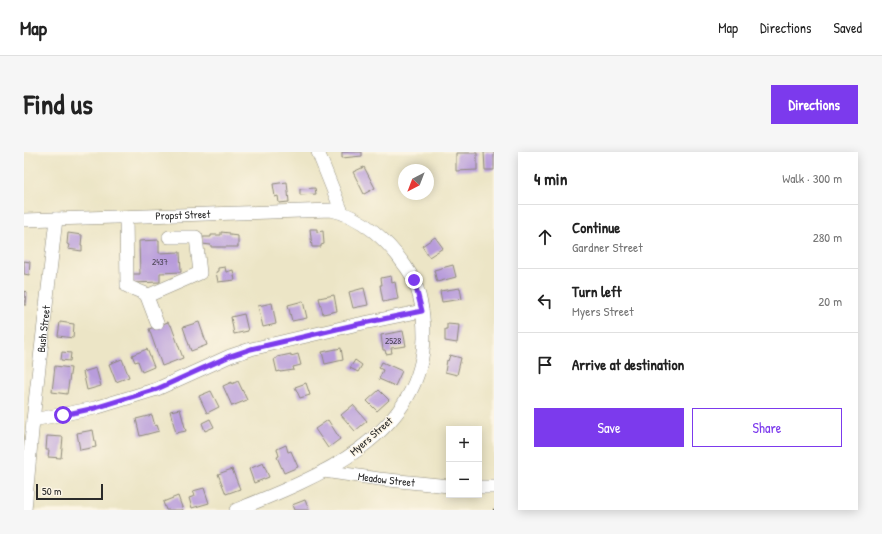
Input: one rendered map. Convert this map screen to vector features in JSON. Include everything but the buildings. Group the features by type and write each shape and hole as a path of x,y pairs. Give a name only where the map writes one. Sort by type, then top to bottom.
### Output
{"street":[{"path":"318,152 342,212"},
{"name":"Propst Street","path":"24,220 331,210 342,212"},
{"name":"Myers Street","path":"236,510 291,488 324,471 353,453 386,426 399,412 410,394 421,364 424,345 424,328 422,311 414,280 401,259 379,237 365,225 342,212"},
{"path":"126,217 127,286 146,294 157,323"},
{"name":"Bush Street","path":"25,510 33,420 56,219"},
{"path":"147,296 200,273 196,237 169,237"},
{"path":"33,420 95,408 157,389 230,356 251,349 422,311"},
{"name":"Meadow Street","path":"324,471 379,479 446,486"},
{"path":"482,487 494,487"}],"route":[{"path":"63,415 95,408 157,389 230,356 275,342 422,311 414,280"}]}
